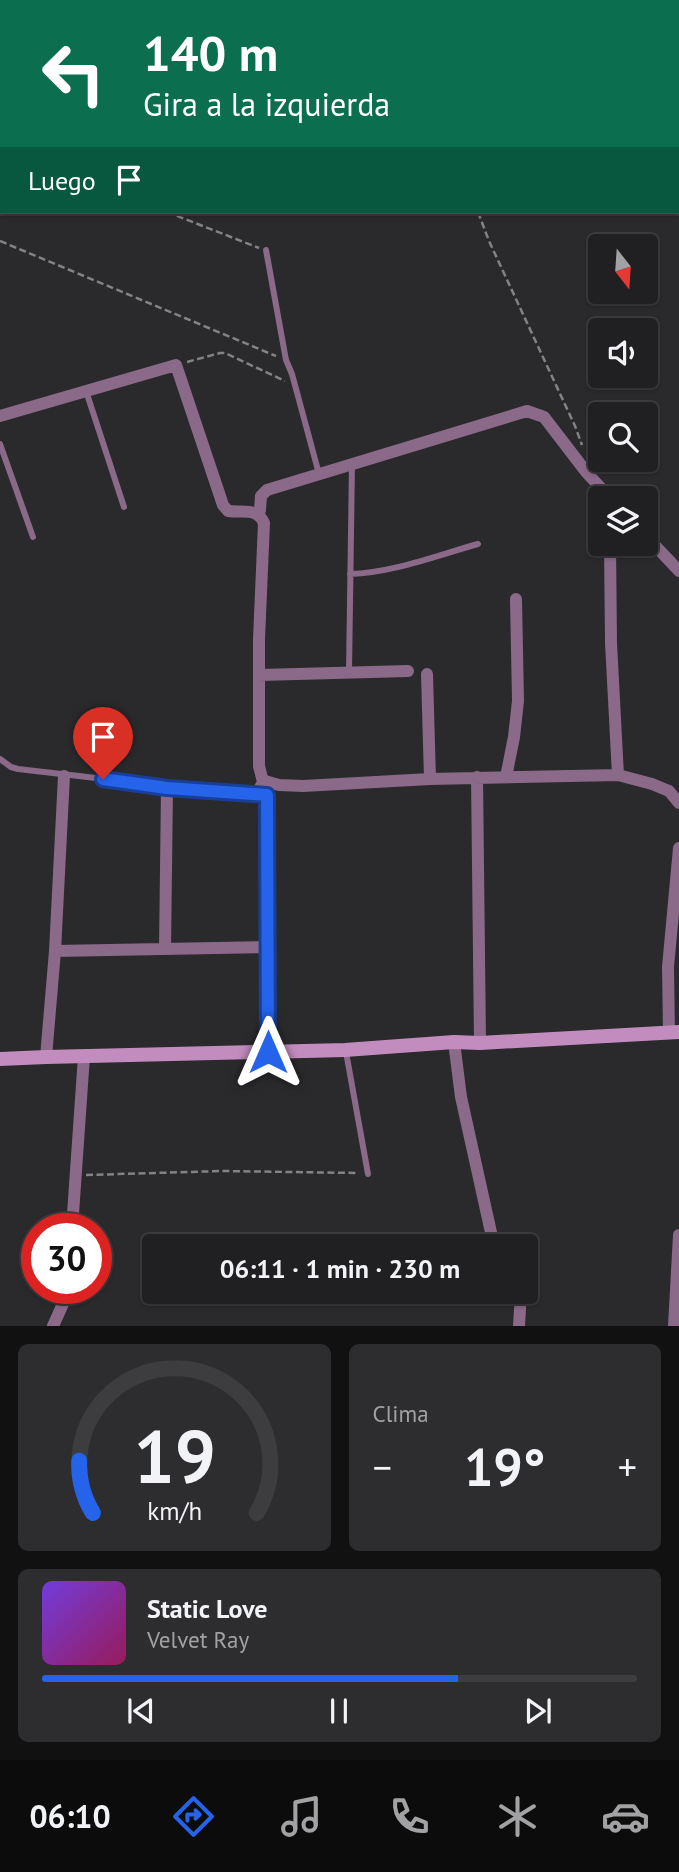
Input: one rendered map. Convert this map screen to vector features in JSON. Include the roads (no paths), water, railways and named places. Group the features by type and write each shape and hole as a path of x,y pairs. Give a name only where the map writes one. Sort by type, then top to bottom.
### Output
{"street":[{"path":"0,416 176,365 223,505 228,511 258,514 264,523 259,639 259,766 265,781 279,785 303,786 430,779 618,775 652,783 677,796"},
{"path":"258,514 263,492 527,411 544,417 599,486"},
{"path":"658,549 679,571"},
{"path":"610,556 611,643 618,775"},
{"path":"506,777 518,701 516,599"},
{"path":"260,675 408,671"},
{"path":"426,674 430,779"},
{"path":"46,1056 55,951 64,776"},
{"path":"477,778 480,1043"},
{"path":"165,950 167,788"},
{"path":"267,795 268,1052"},
{"path":"0,1059 345,1050 674,1032 668,967 679,848"},
{"path":"55,951 268,947"},
{"path":"454,1042 461,1097 491,1234"},
{"path":"73,1213 84,1056"},
{"path":"674,1326 679,1235"},
{"path":"53,1326 63,1304"},
{"path":"519,1326 520,1304"}],"lane":[{"path":"266,250 286,360 295,383 319,474"},
{"path":"86,391 124,507"},
{"path":"0,444 33,537"},
{"path":"349,673 352,464"},
{"path":"350,574 385,570 478,544"},
{"path":"0,759 18,769 64,776 167,788 267,795"},
{"path":"262,778 254,792 267,795"},
{"path":"345,1050 368,1174"}]}
